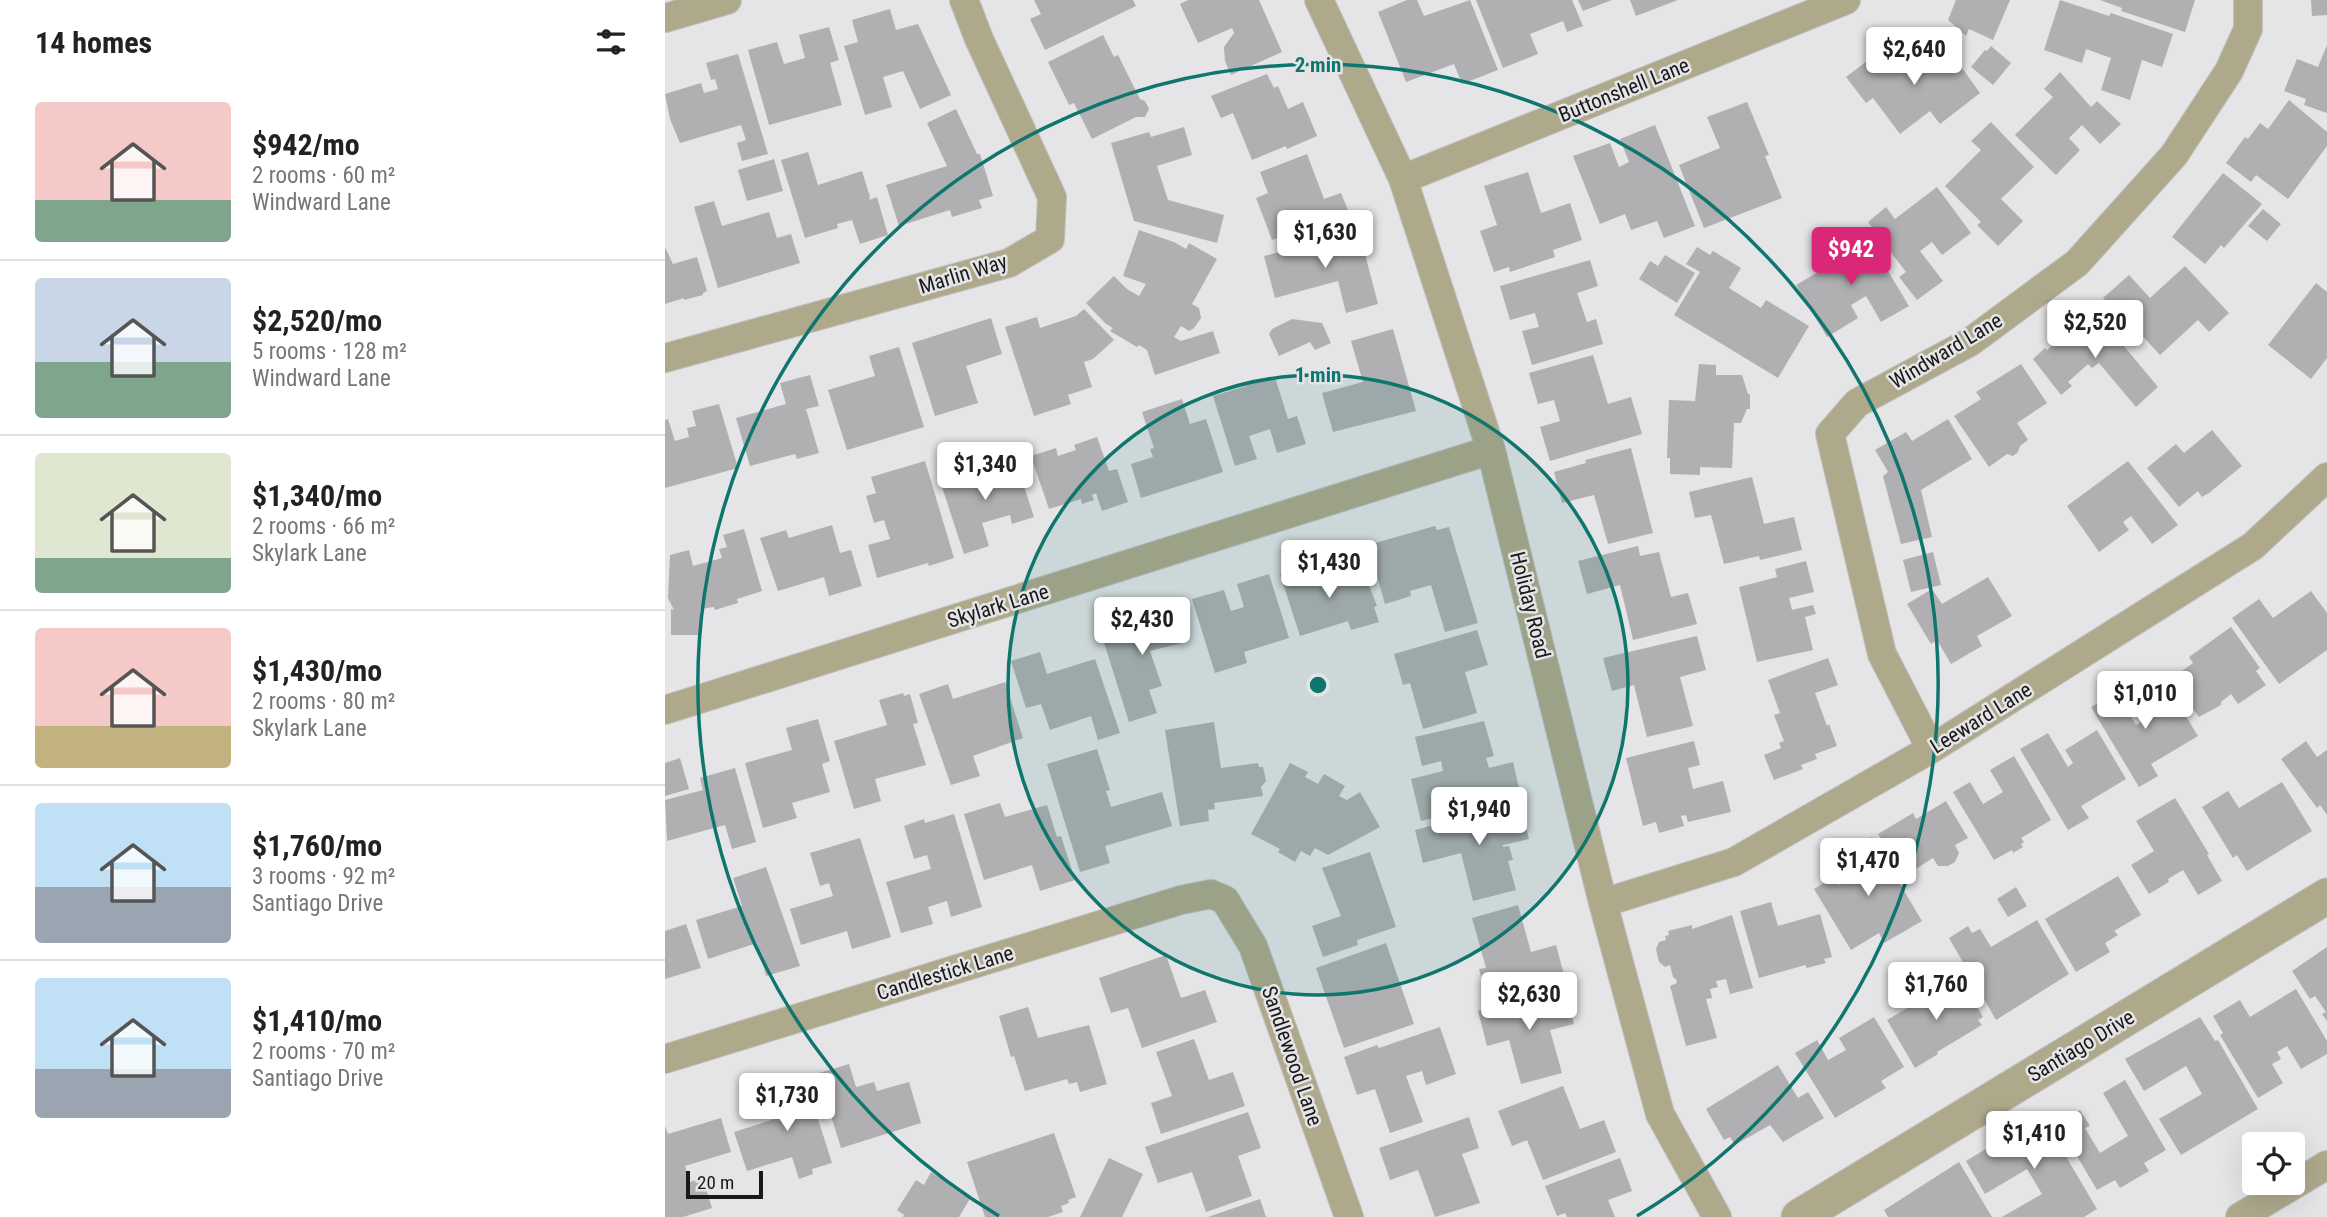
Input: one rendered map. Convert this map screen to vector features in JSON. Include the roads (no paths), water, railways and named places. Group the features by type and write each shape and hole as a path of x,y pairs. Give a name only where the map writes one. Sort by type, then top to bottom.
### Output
{"street":[{"path":"665,18 727,0"},
{"name":"Marlin Way","path":"665,358 1009,263 1050,239 1052,197 964,0"},
{"name":"Holiday Road","path":"1319,0 1403,179 1492,450 1604,902 1660,1114 1717,1217"},
{"name":"Buttonshell Lane","path":"1403,179 1846,0"},
{"name":"Windward Lane","path":"1931,749 1882,654 1830,433 1857,403 1970,342 2077,263 2174,155 2229,71 2248,29 2248,0"},
{"name":"Skylark Lane","path":"665,710 1492,450"},
{"name":"Leeward Lane","path":"1604,902 1734,862 1931,749 2253,546 2327,477"},
{"name":"Candlestick Lane","path":"665,1059 1181,900 1211,894 1225,900"},
{"name":"Santiago Drive","path":"1799,1217 2327,897"},
{"name":"Sandlewood Lane","path":"1225,900 1253,946 1349,1217"},
{"path":"2240,1217 2327,1165"}]}
